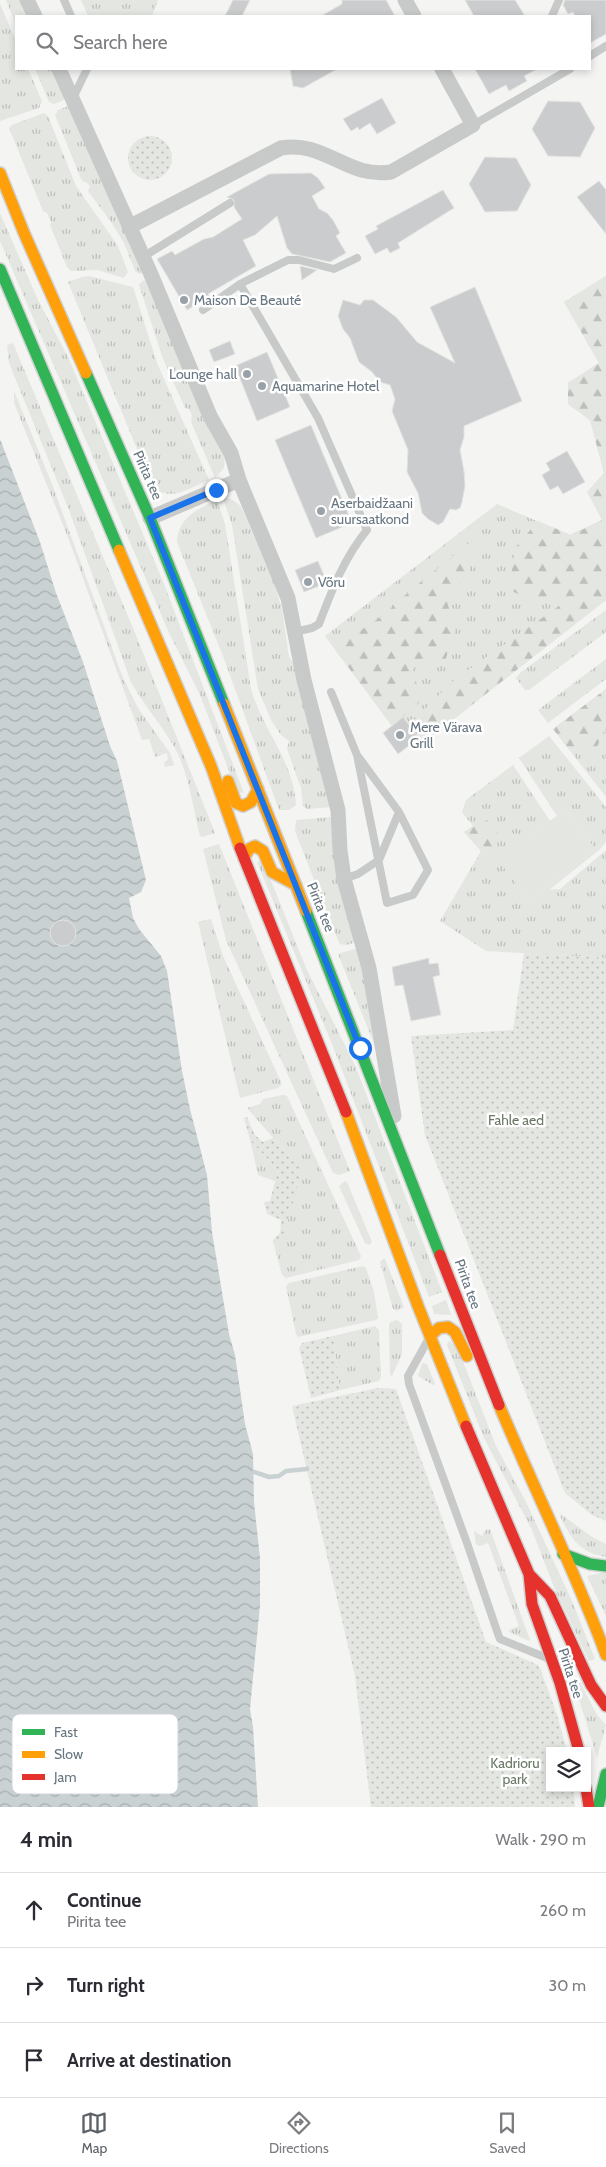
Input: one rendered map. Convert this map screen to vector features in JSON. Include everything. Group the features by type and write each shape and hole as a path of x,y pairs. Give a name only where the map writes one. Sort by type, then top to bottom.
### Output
{"main road":[{"name":"Pirita tee","path":"0,173 4,190 150,518 397,1140 483,1368 563,1554 588,1606 606,1655"},
{"name":"Pirita tee","path":"0,269 211,766 244,858 336,1086 430,1336 471,1439 529,1574 532,1604 560,1683 578,1747"},
{"path":"211,766 227,780 236,804 243,806 251,802 258,789"},
{"path":"244,858 249,849 255,846 263,851 272,872 296,885"},
{"path":"430,1336 439,1328 448,1327 455,1332 465,1355 483,1368"},
{"path":"563,1554 590,1564 606,1566"},
{"path":"529,1574 550,1596 590,1685 606,1706"},
{"path":"598,1807 606,1774"},
{"path":"587,1792 589,1807"}],"street":[{"path":"27,0 34,15"},
{"path":"405,0 413,15"},
{"path":"59,70 143,256 210,416 231,453 239,480 288,598 304,680 338,810 344,880 369,968 386,1063 397,1140"},
{"path":"129,227 281,148 294,146 312,149 359,171 377,174 391,172 473,125 443,70"},
{"path":"150,518 239,480"}],"lane":[{"path":"64,0 71,15"},
{"path":"552,15 559,0"},
{"path":"591,55 606,46"},
{"path":"73,98 87,70"},
{"path":"473,125 559,72"},
{"path":"143,256 230,203"},
{"path":"203,310 240,284 288,260 299,260 334,269 357,258"},
{"path":"240,284 318,418 367,530 352,548 342,565 319,624 312,628 294,632"},
{"path":"331,692 357,755 387,903 413,895 428,870 399,812 357,755"},
{"path":"344,880 358,874 379,860 399,812"},
{"path":"430,1336 408,1376 409,1384 498,1634 500,1639 551,1659"}],"green space":[{"path":"6,0 22,0 30,15 15,15 15,22"},
{"path":"81,0 158,0 152,15 88,15"},
{"path":"0,4 15,39 15,70 28,70 42,101 39,108 0,121"},
{"path":"35,70 54,70 68,98 54,104 49,102"},
{"path":"73,104 143,273 140,274 135,271 124,243 88,191 90,186 82,181 55,115 58,110"},
{"path":"44,113 48,116 76,186 118,246 128,272 124,278 97,270 71,271 67,267 50,225 51,222 47,213 43,211 9,128 12,125"},
{"path":"146,136 154,136 166,142 172,158 166,174 154,180 146,180 134,174 128,162 128,154 134,142"},
{"path":"0,213 38,300 68,357 162,579 244,793 237,792 200,695 170,635 0,241"},
{"path":"89,276 133,287 157,363 209,480 171,494 157,490 151,483 68,282"},
{"path":"606,276 606,600 417,748 413,743 419,738 403,717 392,726 325,636 497,504 570,535 602,520 594,501 587,492 604,473 590,420 568,404 568,383 599,363 564,302"},
{"path":"606,276 606,519 603,520 606,524 606,600 427,740 419,738 409,725 454,680 573,596 535,604 509,589 515,548 538,521 571,535 602,520 587,492 604,473 590,420 568,404 568,383 599,363 564,302"},
{"path":"145,280 225,456 224,468 215,478 191,422 192,415 189,409 185,408 163,359 139,285"},
{"path":"13,343 133,628 215,833 200,836 187,781 176,750 131,682 69,510 9,363 7,345"},
{"path":"14,391 52,484 123,678 138,708 170,753 175,767 174,765 165,767 164,763 168,759 167,753 155,757 149,739 142,740 69,540 14,403"},
{"path":"223,498 231,499 241,506 275,586 282,609 289,657 294,663 332,807 307,809 303,806 301,788 287,749 289,741 281,735 271,720 258,689 232,525"},
{"path":"217,500 225,524 251,689 256,704 284,759 289,773 296,805 289,810 279,810 223,656 177,542 181,527 190,515"},
{"path":"475,538 481,541 465,559 470,569 468,577 445,594 455,630 445,661 412,666 421,701 392,726 334,648 382,616"},
{"path":"606,610 606,632 529,690 525,690 516,678 521,672"},
{"path":"606,659 606,679 548,723 538,710"},
{"path":"606,689 606,797 553,729"},
{"path":"606,689 606,727 596,749 572,753 553,729"},
{"path":"549,736 606,807 606,842 598,851 549,890 560,889 606,850 606,958 486,951 440,921 481,851 464,832 473,826 462,812 466,800 513,765 550,821 499,860 529,900 596,850 566,809 557,816 519,758"},
{"path":"566,809 596,850 529,900 498,860"},
{"path":"333,817 357,942 346,945 340,944 334,931 295,831 296,820"},
{"path":"487,820 498,833 496,858 479,868 474,864 481,851 464,832"},
{"path":"219,844 350,1171 339,1175 333,1173 226,940 203,849"},
{"path":"263,861 307,970 355,1065 442,1292 429,1297 332,1044 257,862"},
{"path":"211,919 223,956 282,1084 278,1088 240,1098 198,922"},
{"path":"358,948 377,1051 338,954"},
{"name":"Fahle aed","path":"524,953 606,958 606,1521 592,1515 565,1493 425,1135 411,1036 513,1030"},
{"path":"287,1096 361,1256 359,1260 286,1278 282,1275 274,1245 284,1234 301,1170 247,1108 260,1104 263,1099"},
{"path":"247,1117 255,1135 263,1142 273,1138 302,1170 284,1235 274,1245 273,1240 280,1233 281,1220 267,1214 264,1202 270,1201 278,1170 250,1140 244,1118"},
{"path":"250,1140 278,1170 275,1181 258,1175"},
{"path":"345,1181 372,1242 369,1245 365,1243 339,1186"},
{"path":"385,1259 404,1307 397,1311 393,1309 380,1262"},
{"path":"363,1266 366,1268 374,1292 378,1317 376,1320 298,1337 286,1286 289,1283"},
{"path":"446,1300 451,1315 434,1314 432,1306"},
{"path":"397,1320 402,1324 402,1354 392,1376 390,1375 389,1325 390,1322"},
{"path":"375,1326 379,1330 381,1377 379,1381 340,1390 333,1336"},
{"path":"333,1336 340,1390 311,1398 299,1348 302,1343"},
{"path":"449,1341 457,1346 496,1446 526,1502 572,1601 595,1659 589,1661 554,1587 532,1530 484,1438 447,1345"},
{"path":"422,1363 427,1364 435,1384 433,1385 418,1376"},
{"name":"Kadrioru park","path":"378,1388 396,1389 486,1642 538,1665 540,1668 557,1715 566,1747 546,1747 546,1792 573,1792 575,1807 371,1807 355,1676 292,1406"},
{"path":"561,1514 592,1537 606,1544 606,1557 589,1552 577,1544 564,1524 560,1516"},
{"path":"490,1529 529,1641 509,1632 509,1630 519,1626 488,1543 479,1546 476,1544 474,1531 482,1536 486,1530"},
{"path":"606,1572 606,1616 587,1576"},
{"path":"579,1680 597,1715 606,1725 597,1758 574,1683"}],"water":[{"path":"0,439 40,542 56,593 83,662 110,746 117,761 146,880 141,892 129,898 133,918 139,929 161,956 167,971 182,1071 207,1175 212,1232 229,1334 235,1355 245,1424 253,1454 254,1502 260,1558 260,1605 250,1709 253,1727 258,1807 0,1807"}],"building":[{"path":"233,0 250,0 242,15 226,15"},
{"path":"342,0 386,0 394,15 323,15 342,4"},
{"path":"465,0 515,0 524,15 473,15"},
{"path":"565,0 606,0 606,34 591,42 591,15 574,15 573,12 568,14 563,5"},
{"path":"290,70 335,70 303,88 293,86"},
{"path":"476,70 535,70 524,76 527,81 509,91 506,85 489,94"},
{"path":"382,98 396,123 377,134 370,123 359,130 358,127 351,131 343,119"},
{"path":"548,101 580,102 595,128 580,157 548,156 532,129"},
{"path":"485,157 516,158 531,185 517,211 485,212 469,184"},
{"path":"311,173 318,178 325,188 312,196 319,209 327,213 333,220 340,233 336,236 346,253 330,262 292,254 287,248 277,216 255,235 243,240 256,266 208,294 210,296 187,310 157,259 172,251 175,255 204,239 213,237 242,219 234,207 234,200 227,197 269,174"},
{"path":"599,181 606,190 606,234 577,197"},
{"path":"443,190 454,208 398,243 400,248 390,253 387,248 375,254 365,236 378,229 376,226"},
{"path":"300,266 317,270 302,280"},
{"path":"475,287 522,401 464,426 464,437 460,450 465,486 462,502 460,508 456,510 450,509 443,522 438,525 422,513 418,493 407,472 408,450 392,411 395,399 390,385 380,382 372,372 359,362 350,338 343,329 338,316 343,300 360,305 364,300 373,300 396,317 417,342 455,363 430,307"},
{"path":"230,341 235,354 214,362 209,350"},
{"name":"Aquamarine Hotel","path":"267,352 290,407 257,421 235,366"},
{"path":"311,425 352,523 316,538 275,440"},
{"path":"567,451 585,482 563,494 558,486 550,490 542,475 550,470 546,463"},
{"path":"318,561 327,583 304,592 295,570"},
{"path":"403,717 419,738 398,754 383,733"},
{"path":"63,920 72,924 76,933 72,942 63,946 54,942 50,933 54,924"},
{"path":"429,958 429,964 438,963 440,975 433,977 441,1015 411,1021 403,985 395,986 392,967"}],"waterway":[{"path":"254,1472 269,1477 279,1476 286,1471 307,1469"}],"traffic: fast":[{"path":"0,269 119,550"},
{"path":"86,373 150,518 224,704"},
{"path":"306,911 440,1255"},
{"path":"563,1554 590,1564 606,1566"},
{"path":"598,1807 606,1774"}],"traffic: slow":[{"path":"0,173 24,233 86,373"},
{"path":"119,550 211,766 240,848"},
{"path":"224,704 306,911"},
{"path":"228,781 236,803 243,806 251,802 258,789"},
{"path":"244,858 249,849 255,846 263,851 272,872 296,885"},
{"path":"346,1112 418,1306 466,1426"},
{"path":"430,1336 439,1328 448,1327 455,1332 467,1356"},
{"path":"499,1405 568,1561 606,1655"}],"traffic: jam":[{"path":"240,848 346,1112"},
{"path":"440,1255 499,1405"},
{"path":"466,1426 529,1574 532,1604 560,1683 578,1747"},
{"path":"529,1574 550,1596 591,1685 606,1706"},
{"path":"587,1792 589,1807"}],"place":[{"name":"Maison De Beauté","path":"184,300"},
{"name":"Lounge hall","path":"247,374"},
{"name":"Aquamarine Hotel","path":"262,386"},
{"name":"Aserbaidžaani suursaatkond","path":"321,511"},
{"name":"Võru","path":"308,582"},
{"name":"Mere Värava Grill","path":"400,735"}],"route":[{"path":"216,490 150,518 360,1048"}]}
